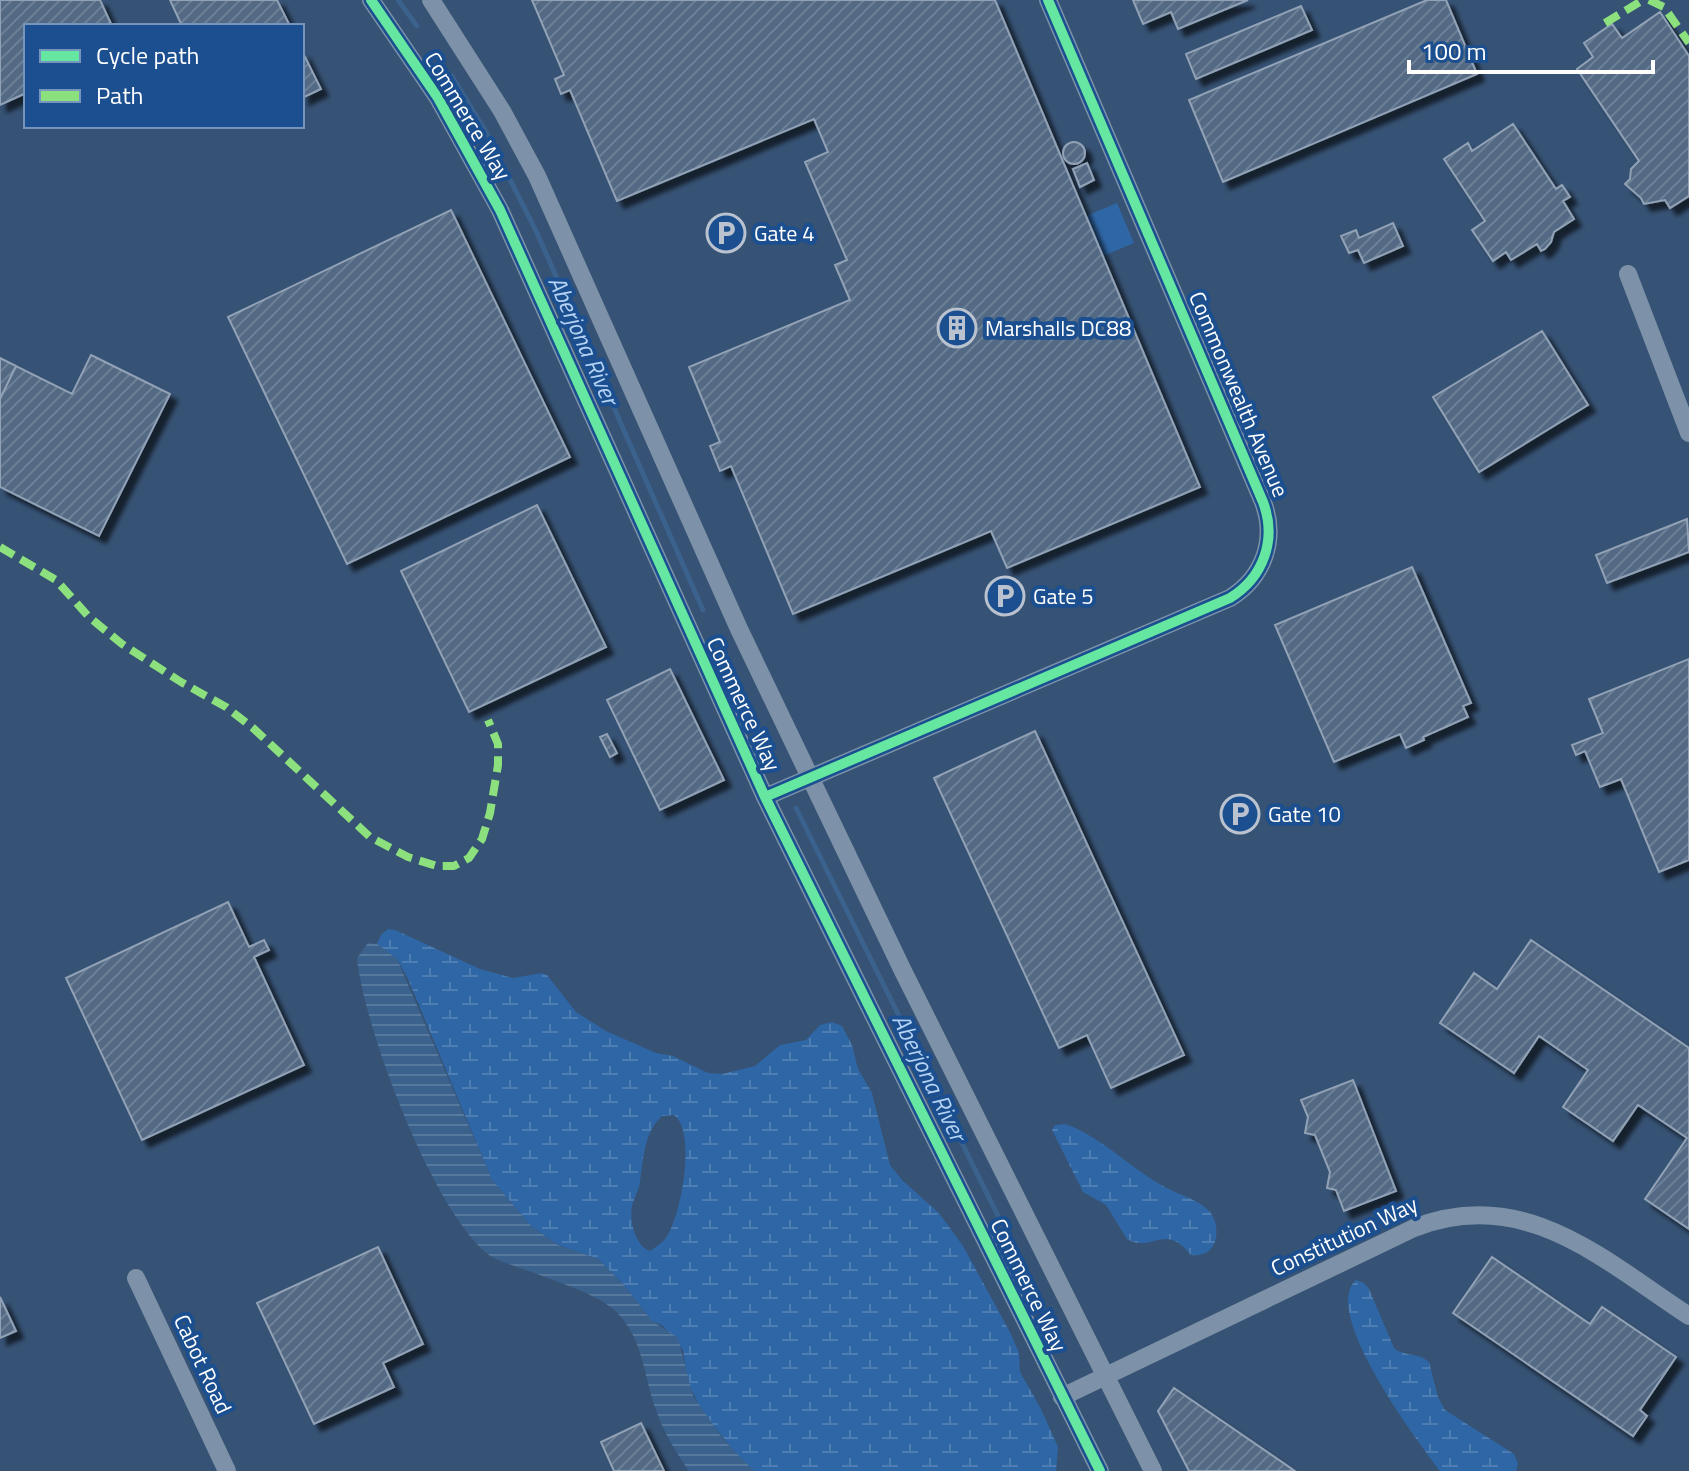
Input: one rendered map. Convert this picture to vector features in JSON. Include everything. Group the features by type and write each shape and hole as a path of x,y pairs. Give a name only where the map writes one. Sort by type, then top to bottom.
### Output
{"street":[{"name":"Commerce Way","path":"371,0 438,98 495,199 765,797 1100,1471"},
{"name":"Commerce Way","path":"431,0 487,86 537,176 739,629 903,971 1153,1471"},
{"name":"Commonwealth Avenue","path":"765,797 1230,598 1249,583 1265,556 1269,533 1263,502 1048,0"},
{"path":"1628,274 1689,433"},
{"name":"Constitution Way","path":"1062,1397 1414,1228 1449,1216 1487,1213 1541,1226 1566,1236 1689,1316"},
{"name":"Cabot Road","path":"136,1278 227,1471"}],"green space":[{"path":"1117,203 1134,243 1103,256 1086,216"},
{"path":"388,929 395,930 480,969 513,978 542,973 547,975 576,1012 606,1031 708,1073 722,1074 755,1066 780,1045 806,1040 820,1025 832,1022 842,1026 852,1045 858,1069 872,1093 890,1165 939,1213 963,1246 1010,1332 1019,1353 1020,1372 1058,1447 1056,1471 754,1471 702,1411 688,1383 683,1350 663,1326 652,1321 623,1284 598,1259 558,1245 531,1226 492,1180 408,979 397,959 377,944","holes":["674,1115 681,1124 685,1138 681,1195 671,1229 663,1241 650,1251 640,1244 631,1218 645,1147 651,1130 662,1116"]},
{"path":"1065,1124 1093,1138 1157,1183 1205,1207 1212,1214 1216,1228 1211,1249 1204,1254 1191,1255 1173,1240 1136,1243 1127,1239 1106,1205 1083,1192 1052,1130 1055,1125"},
{"path":"1356,1280 1369,1289 1394,1348 1429,1362 1438,1397 1445,1410 1514,1454 1518,1464 1516,1471 1440,1471 1394,1406 1361,1347 1351,1319 1348,1296"}],"shaded area":[{"path":"368,943 377,944 397,959 492,1180 531,1226 558,1245 598,1259 623,1284 652,1321 678,1338 693,1396 723,1439 754,1471 689,1471 660,1421 637,1344 623,1319 592,1296 492,1257 468,1233 424,1161 387,1071 362,989 357,958"}],"building":[{"path":"0,0 100,0 111,24 24,24 24,94 0,105"},
{"path":"170,0 277,0 289,24 181,24"},
{"name":"Marshalls DC88","path":"532,0 995,0 1200,487 1007,568 991,531 793,614 731,466 720,471 710,446 720,442 689,367 850,300 835,265 847,260 805,162 828,152 814,119 617,201 570,90 561,94 555,79 564,75"},
{"path":"1133,0 1248,0 1178,29 1171,12 1143,24"},
{"path":"1427,0 1446,0 1477,74 1223,182 1189,100"},
{"path":"1301,6 1312,30 1196,79 1186,54"},
{"path":"1660,12 1689,56 1689,196 1670,208 1665,200 1644,204 1625,184 1630,179 1631,169 1639,161 1577,69 1593,57 1584,43 1612,24 1622,38"},
{"path":"304,55 321,89 304,97"},
{"path":"1513,124 1556,189 1562,185 1570,197 1563,201 1574,219 1554,232 1545,249 1541,251 1537,244 1511,260 1506,252 1493,261 1472,230 1485,221 1444,159 1468,143 1472,151"},
{"path":"1074,142 1085,153 1074,164 1063,153"},
{"path":"1087,163 1094,180 1080,187 1073,169"},
{"path":"451,210 570,457 347,564 228,317"},
{"path":"1393,223 1403,246 1364,263 1358,250 1349,253 1341,236 1356,230 1359,238"},
{"path":"1542,331 1588,405 1479,472 1433,397"},
{"path":"91,355 170,394 99,536 0,487 0,399 16,366 72,394"},
{"path":"0,358 16,366 0,399"},
{"path":"537,505 606,647 469,712 401,571"},
{"path":"1687,519 1689,552 1607,583 1596,555"},
{"path":"1412,567 1471,703 1463,706 1468,717 1406,748 1400,734 1334,762 1275,625"},
{"path":"1689,659 1689,860 1659,872 1621,779 1600,787 1585,751 1576,755 1572,745 1603,733 1589,699"},
{"path":"670,669 724,780 660,810 607,700"},
{"path":"1035,731 1184,1055 1111,1088 1087,1035 1059,1048 934,778"},
{"path":"607,734 617,753 610,757 600,737"},
{"path":"228,902 249,947 264,940 269,950 254,957 304,1065 142,1140 66,978"},
{"path":"1531,940 1689,1048 1689,1229 1645,1199 1687,1138 1638,1105 1613,1141 1563,1107 1588,1070 1539,1036 1514,1073 1440,1023 1474,973 1497,989"},
{"path":"1353,1080 1396,1191 1344,1211 1336,1190 1327,1188 1330,1172 1315,1135 1305,1133 1308,1117 1301,1100"},
{"path":"378,1247 423,1344 383,1363 394,1387 314,1424 257,1303"},
{"path":"1492,1257 1590,1324 1602,1307 1676,1357 1640,1410 1647,1416 1633,1436 1453,1313"},
{"path":"0,1297 16,1331 0,1338"},
{"path":"1174,1388 1295,1471 1189,1471 1158,1411"},
{"path":"641,1423 664,1471 614,1471 601,1442"}],"waterway":[{"name":"Aberjona River","path":"398,0 417,26"},
{"name":"Aberjona River","path":"452,76 486,132 537,233 703,610"},
{"name":"Aberjona River","path":"728,665 775,766"},
{"name":"Aberjona River","path":"796,808 1063,1347"}],"marked path":[{"path":"1605,23 1643,0"},
{"path":"1649,0 1664,7 1689,43"},
{"path":"0,547 56,580 89,617 122,644 226,707 253,728 370,837 408,857 437,866 454,866 469,858 482,839 498,765 498,744 488,720"}],"cycle path":[{"path":"371,0 438,98 500,210 765,797 1100,1471"},
{"path":"765,797 1230,598 1251,579 1264,556 1269,530 1263,502 1048,0"}],"place":[{"name":"Gate 4","path":"726,233"},
{"name":"Marshalls DC88","path":"957,328"},
{"name":"Gate 5","path":"1005,596"},
{"name":"Gate 10","path":"1240,814"}]}
